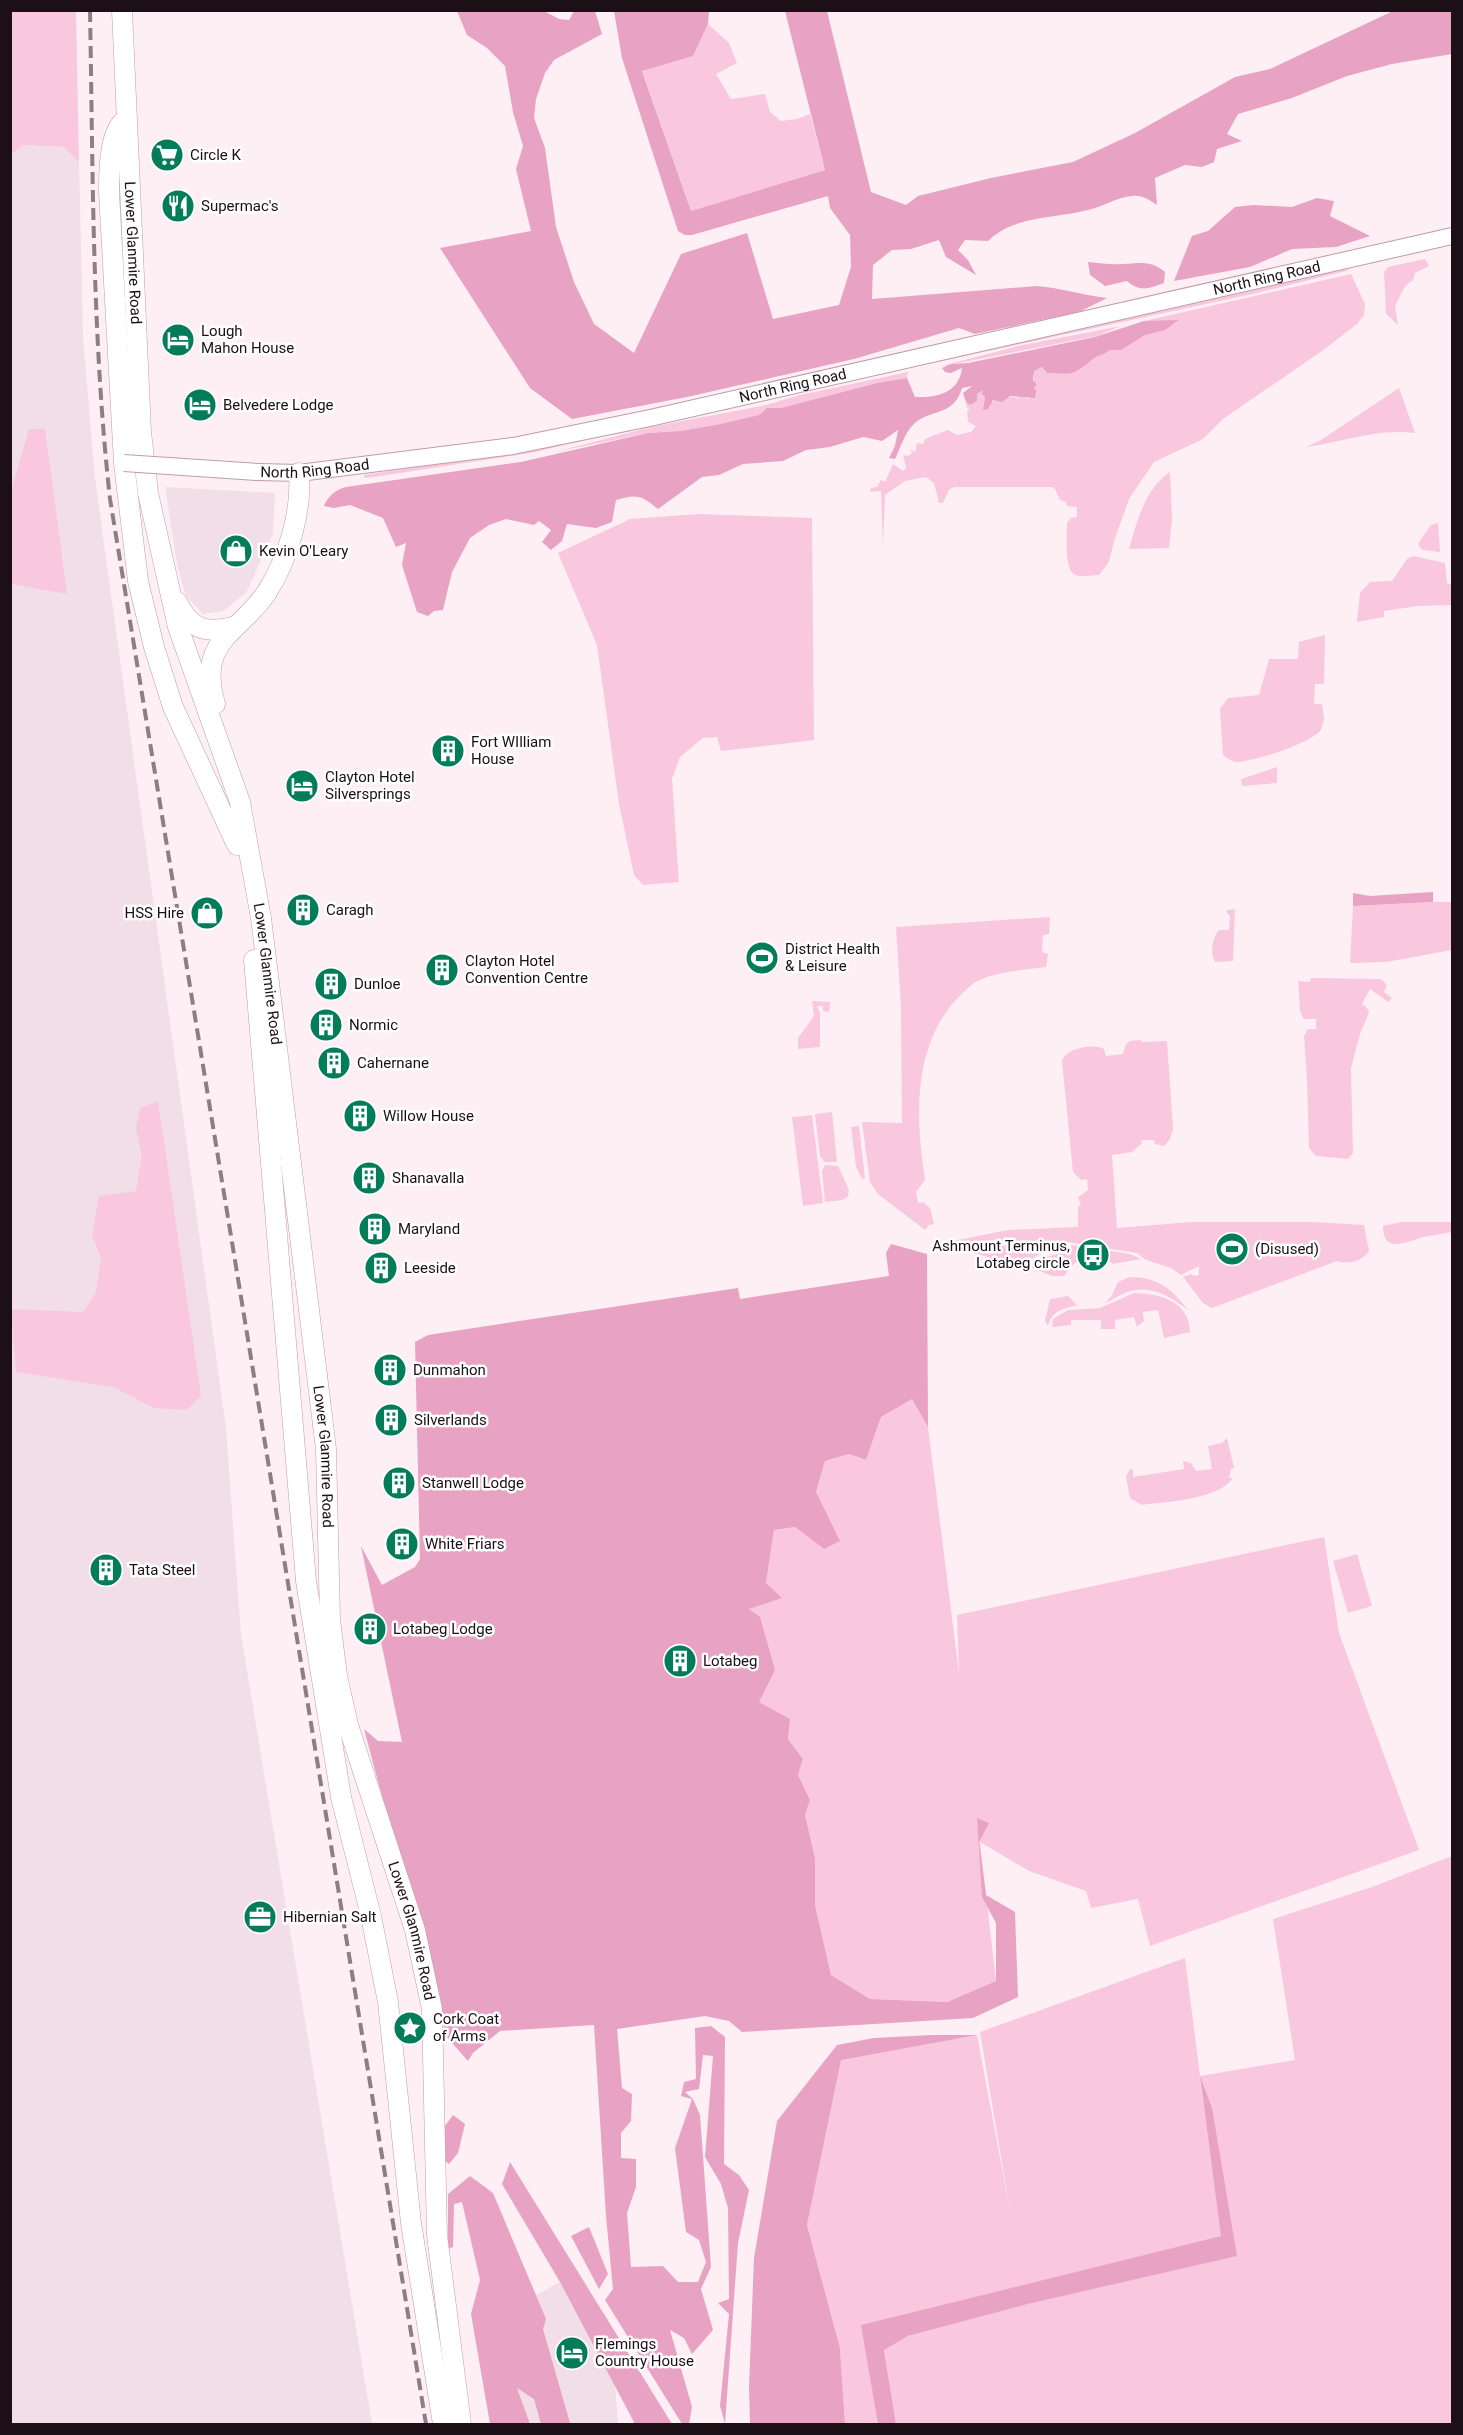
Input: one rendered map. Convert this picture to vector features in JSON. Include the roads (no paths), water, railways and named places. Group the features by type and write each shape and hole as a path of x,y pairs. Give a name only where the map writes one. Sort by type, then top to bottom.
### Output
{"highway":[{"name":"Lower Glanmire Road","path":"122,10 141,432 147,493 178,627 240,802 269,974 326,1449 330,1620 337,1676 348,1725 415,1929 432,2009 437,2235 461,2424"},
{"path":"126,118 118,127 110,162 109,192 124,463 133,548 154,647 184,734 237,845"},
{"path":"240,802 210,688 210,665 214,652 233,627 259,603 277,574 300,496 299,473"},
{"name":"Lower Glanmire Road","path":"147,493 146,510 155,572 167,617 221,773 230,805 237,845 256,974 306,1581 341,1797 388,2002 411,2223 443,2424"},
{"path":"166,581 190,622 201,629 217,631 233,627"}],"main road":[{"name":"North Ring Road","path":"124,463 299,473 513,446 650,418 1452,236"}],"railway":[{"path":"90,10 97,316 110,499 426,2424"}],"place":[{"name":"Circle K","path":"167,155"},
{"name":"Supermac's","path":"178,206"},
{"name":"Lough Mahon House","path":"178,340"},
{"name":"Belvedere Lodge","path":"200,405"},
{"name":"Kevin O'Leary","path":"236,551"},
{"name":"Fort WIlliam House","path":"448,751"},
{"name":"Clayton Hotel Silversprings","path":"302,786"},
{"name":"Caragh","path":"303,910"},
{"name":"HSS Hire","path":"207,913"},
{"name":"District Health & Leisure","path":"762,958"},
{"name":"Clayton Hotel Convention Centre","path":"442,970"},
{"name":"Dunloe","path":"331,984"},
{"name":"Normic","path":"326,1025"},
{"name":"Cahernane","path":"334,1063"},
{"name":"Willow House","path":"360,1116"},
{"name":"Shanavalla","path":"369,1178"},
{"name":"Maryland","path":"375,1229"},
{"name":"(Disused)","path":"1232,1249"},
{"name":"Ashmount Terminus, Lotabeg circle","path":"1093,1255"},
{"name":"Leeside","path":"381,1268"},
{"name":"Dunmahon","path":"390,1370"},
{"name":"Silverlands","path":"391,1420"},
{"name":"Stanwell Lodge","path":"399,1483"},
{"name":"White Friars","path":"402,1544"},
{"name":"Tata Steel","path":"106,1570"},
{"name":"Lotabeg Lodge","path":"370,1629"},
{"name":"Lotabeg","path":"680,1661"},
{"name":"Hibernian Salt","path":"260,1917"},
{"name":"Cork Coat of Arms","path":"410,2028"},
{"name":"Flemings Country House","path":"572,2353"}]}
